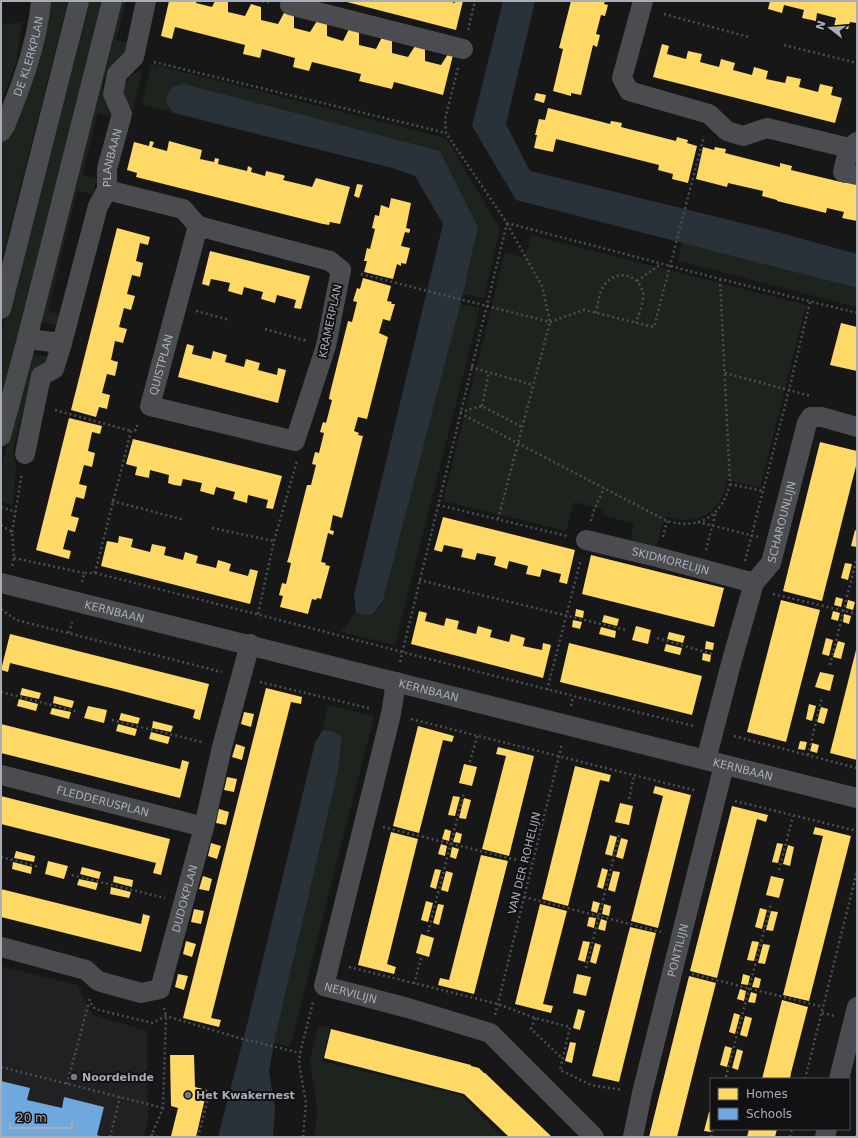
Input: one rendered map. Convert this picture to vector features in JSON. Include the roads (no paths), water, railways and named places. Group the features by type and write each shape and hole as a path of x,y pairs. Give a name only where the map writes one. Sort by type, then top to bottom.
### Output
{"street":[{"name":"DE KLERKPLAN","path":"1,132 5,126 26,71 41,1"},
{"path":"1,309 80,1"},
{"path":"1,436 27,339 112,1"},
{"name":"PLANBAAN","path":"25,454 41,376 54,369 98,206 107,190 107,169 122,114 113,94 117,74 134,57 146,1"},
{"path":"643,1 622,78 629,91 709,114 727,131 743,136 767,128 853,145 843,172 857,176"},
{"path":"290,5 463,49"},
{"path":"107,190 183,209 198,226"},
{"name":"KRAMERPLAN","path":"198,226 330,261 341,270 326,346 295,441"},
{"name":"QUISTPLAN","path":"198,226 150,406 295,441"},
{"path":"27,339 62,343"},
{"name":"SCHAROUNLIJN","path":"715,763 714,731 749,584 771,563 778,542 807,423 811,418 822,417 857,427"},
{"name":"SKIDMORELIJN","path":"586,540 701,568 749,584"},
{"name":"KERNBAAN","path":"1,583 250,644 857,798"},
{"name":"DUDOKPLAN","path":"1,947 86,970 98,981 141,993 160,989 204,827 222,747 250,644"},
{"name":"NERVILIJN","path":"396,682 392,714 324,986 408,1008 490,1032 594,1137"},
{"name":"PONTILIJN","path":"633,1137 642,1093 716,796 715,763"},
{"name":"FLEDDERUSPLAN","path":"1,775 204,827"},
{"path":"839,1078 857,1007"}],"place":[{"name":"Noordeinde","path":"74,1077"},
{"name":"Het Kwakernest","path":"188,1095"}]}
